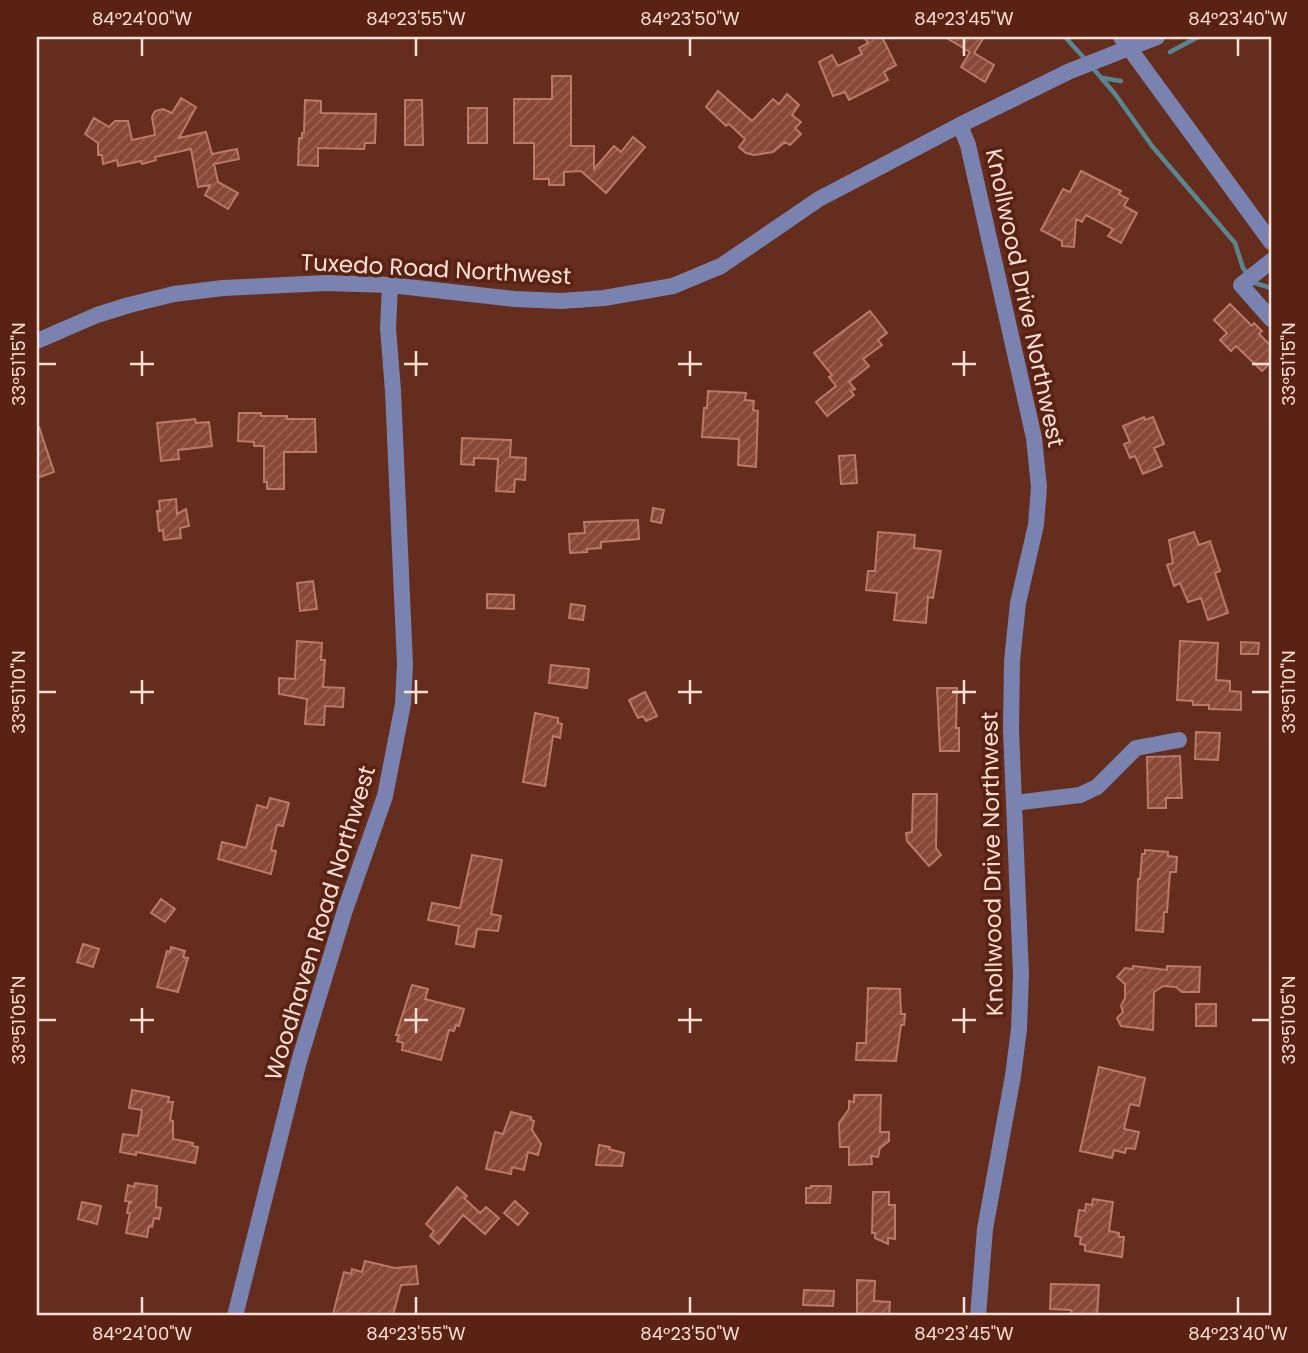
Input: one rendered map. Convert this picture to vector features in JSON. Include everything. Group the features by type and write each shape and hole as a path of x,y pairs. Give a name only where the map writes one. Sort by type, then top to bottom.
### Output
{"street":[{"name":"Tuxedo Road Northwest","path":"37,341 97,315 174,294 223,288 302,284 390,285 514,299 561,301 604,298 673,286 721,266 818,199 960,125 1070,71 1107,56 1125,43 1157,37"},
{"path":"1125,43 1271,242"},
{"name":"Knollwood Drive Northwest","path":"960,125 968,145 1038,462 1040,487 1037,525 1018,603 1012,662 1011,729 1021,975 1019,1029 985,1229 978,1316"},
{"path":"1265,266 1241,285 1271,319"},
{"name":"Woodhaven Road Northwest","path":"235,1316 299,1060 345,910 385,796 402,704 405,664 388,328 390,285"},
{"path":"1014,803 1080,795 1097,787 1136,748 1178,740"}],"building":[{"path":"864,37 882,37 896,65 884,72 888,80 849,100 845,92 833,96 819,62 832,55 838,66 862,54 859,48 868,43"},
{"path":"945,37 984,37 974,53 994,65 985,82 961,67 970,52"},
{"path":"552,76 571,76 571,146 594,146 594,169 614,146 621,152 633,137 645,147 606,193 581,171 564,172 564,185 549,185 549,179 534,179 534,143 514,143 514,99 552,99"},
{"path":"718,91 752,121 773,99 779,104 787,94 799,105 792,115 801,122 795,128 801,134 790,145 785,142 773,152 754,155 746,153 739,147 745,139 706,107"},
{"path":"181,98 196,107 179,138 206,132 212,154 237,149 239,159 214,164 218,182 238,193 228,209 205,195 210,185 198,187 191,149 155,157 156,160 142,164 141,161 118,166 117,160 103,164 102,155 98,155 98,143 85,134 94,118 109,127 115,121 128,121 132,140 155,135 152,117 155,111 163,109 172,113"},
{"path":"305,100 321,101 321,113 376,114 375,143 365,143 364,149 318,148 318,166 298,165 299,138 302,138 304,133"},
{"path":"405,100 422,100 423,145 405,145"},
{"path":"468,108 487,108 487,143 468,143"},
{"path":"1081,171 1121,191 1119,194 1128,199 1124,206 1137,213 1121,243 1108,236 1113,229 1086,215 1082,222 1076,219 1074,247 1062,246 1062,241 1041,230 1063,189 1070,192"},
{"path":"1230,304 1252,326 1254,323 1262,331 1259,334 1271,346 1271,362 1262,371 1236,346 1231,351 1220,340 1227,333 1214,320"},
{"path":"870,311 887,333 878,340 882,345 863,359 869,366 849,382 855,389 851,391 854,395 827,416 816,402 836,386 829,377 832,375 814,353"},
{"path":"708,391 746,393 745,400 754,401 753,410 758,411 756,467 738,465 739,439 702,437"},
{"path":"239,413 287,416 287,419 315,419 316,452 284,452 284,489 267,489 267,482 264,482 264,446 238,441"},
{"path":"1144,417 1145,420 1153,417 1164,444 1154,448 1162,466 1143,474 1135,456 1130,458 1124,444 1130,442 1123,426"},
{"path":"195,419 196,423 209,422 212,446 178,450 179,459 161,461 157,423"},
{"path":"37,427 54,472 37,478"},
{"path":"462,438 511,440 510,457 526,458 525,480 515,479 514,492 496,491 498,459 474,458 474,465 461,464"},
{"path":"855,455 857,483 841,484 839,456"},
{"path":"176,499 177,514 186,509 189,526 180,528 181,538 164,540 163,530 159,531 159,501"},
{"path":"653,508 664,510 661,523 651,521"},
{"path":"638,520 639,539 601,542 601,548 570,553 569,534 585,533 584,522"},
{"path":"878,532 915,535 914,548 941,551 933,598 928,597 926,623 894,620 897,593 866,590 868,571 875,571"},
{"path":"1194,532 1199,545 1210,541 1220,571 1215,573 1228,613 1208,620 1201,598 1188,602 1180,583 1174,586 1167,565 1173,563 1169,540"},
{"path":"313,581 317,609 300,611 297,583"},
{"path":"487,594 514,595 514,609 487,608"},
{"path":"571,604 585,606 583,620 569,618"},
{"path":"297,641 322,643 321,660 325,660 323,687 344,688 343,707 325,706 324,725 305,724 307,699 279,694 279,678 295,679"},
{"path":"1180,641 1218,643 1216,680 1230,681 1230,691 1241,692 1241,710 1209,709 1209,705 1193,705 1193,701 1177,700"},
{"path":"1241,642 1259,643 1258,654 1241,654"},
{"path":"551,665 589,669 587,688 549,683"},
{"path":"937,688 957,688 956,728 959,728 959,751 940,751"},
{"path":"645,692 657,716 646,721 643,716 638,718 629,700"},
{"path":"535,713 558,718 558,723 562,724 560,738 553,736 545,786 523,782"},
{"path":"1196,732 1220,733 1218,760 1195,759"},
{"path":"1180,756 1182,798 1166,798 1166,808 1148,808 1147,757"},
{"path":"913,794 937,794 936,848 941,855 929,866 907,841 906,833 912,832"},
{"path":"270,798 289,803 283,826 277,825 271,850 276,851 271,874 218,859 222,842 246,848 257,805 267,808"},
{"path":"1145,850 1168,852 1168,856 1177,857 1176,872 1170,872 1163,932 1136,930 1138,879"},
{"path":"472,855 502,860 491,914 501,916 498,931 477,929 474,947 456,944 459,926 428,920 432,903 460,908"},
{"path":"161,899 175,909 165,922 151,913"},
{"path":"83,944 99,949 93,967 77,962"},
{"path":"171,947 185,951 183,957 188,958 178,992 157,987 167,951 170,952"},
{"path":"1133,966 1167,970 1167,966 1200,967 1199,992 1182,992 1176,987 1163,986 1154,992 1153,1030 1121,1026 1117,1018 1123,1012 1121,1006 1125,998 1125,984 1117,977 1125,968 1133,969"},
{"path":"412,985 428,989 425,999 464,1009 459,1026 456,1025 454,1031 449,1030 441,1060 402,1050 403,1043 397,1041 399,1035 396,1035"},
{"path":"868,988 900,989 901,1014 905,1014 896,1061 856,1060 857,1043 866,1043"},
{"path":"1196,1004 1216,1004 1216,1026 1196,1026"},
{"path":"1099,1067 1145,1078 1139,1106 1130,1104 1124,1129 1139,1132 1135,1149 1126,1148 1125,1153 1114,1150 1112,1158 1080,1151"},
{"path":"132,1090 169,1097 168,1102 173,1102 170,1120 173,1121 173,1139 193,1143 192,1146 198,1147 195,1163 136,1152 136,1155 120,1152 123,1134 138,1136 142,1110 129,1108"},
{"path":"854,1095 881,1095 880,1132 889,1132 889,1141 880,1148 878,1157 871,1156 872,1164 849,1165 849,1147 840,1147 839,1123 849,1109 849,1101 854,1102"},
{"path":"511,1112 531,1117 534,1121 532,1130 541,1144 538,1155 528,1152 524,1170 512,1167 511,1174 486,1169 495,1132 503,1134"},
{"path":"599,1145 624,1153 622,1166 596,1165"},
{"path":"135,1183 157,1186 156,1207 161,1208 159,1219 154,1218 147,1237 126,1233 130,1213 127,1213 129,1203 132,1202 125,1201 128,1185 134,1187"},
{"path":"831,1186 830,1203 806,1203 806,1188"},
{"path":"457,1187 480,1213 486,1207 499,1218 485,1234 463,1215 439,1244 430,1236 434,1231 426,1224"},
{"path":"873,1192 889,1192 889,1205 895,1205 895,1239 888,1238 888,1244 875,1238 875,1233 872,1233"},
{"path":"1093,1199 1113,1202 1109,1231 1124,1237 1122,1257 1085,1251 1085,1245 1080,1244 1081,1237 1075,1236 1079,1210 1085,1211 1086,1204 1092,1205"},
{"path":"515,1201 528,1213 518,1225 504,1213"},
{"path":"82,1202 101,1206 97,1224 78,1219"},
{"path":"365,1261 395,1268 416,1266 418,1284 401,1285 393,1315 333,1314 344,1272 351,1274 352,1269 362,1272"},
{"path":"857,1280 875,1281 874,1301 890,1302 889,1316 863,1316 857,1313"},
{"path":"1051,1284 1099,1285 1097,1316 1071,1316 1071,1310 1050,1309"},
{"path":"804,1290 834,1291 833,1306 803,1305"}],"waterway":[{"path":"1065,37 1085,59"},
{"path":"1170,52 1198,37"},
{"path":"1091,66 1115,94 1152,146 1235,243 1243,268 1255,283 1271,288"},
{"path":"1103,78 1121,81"}]}
